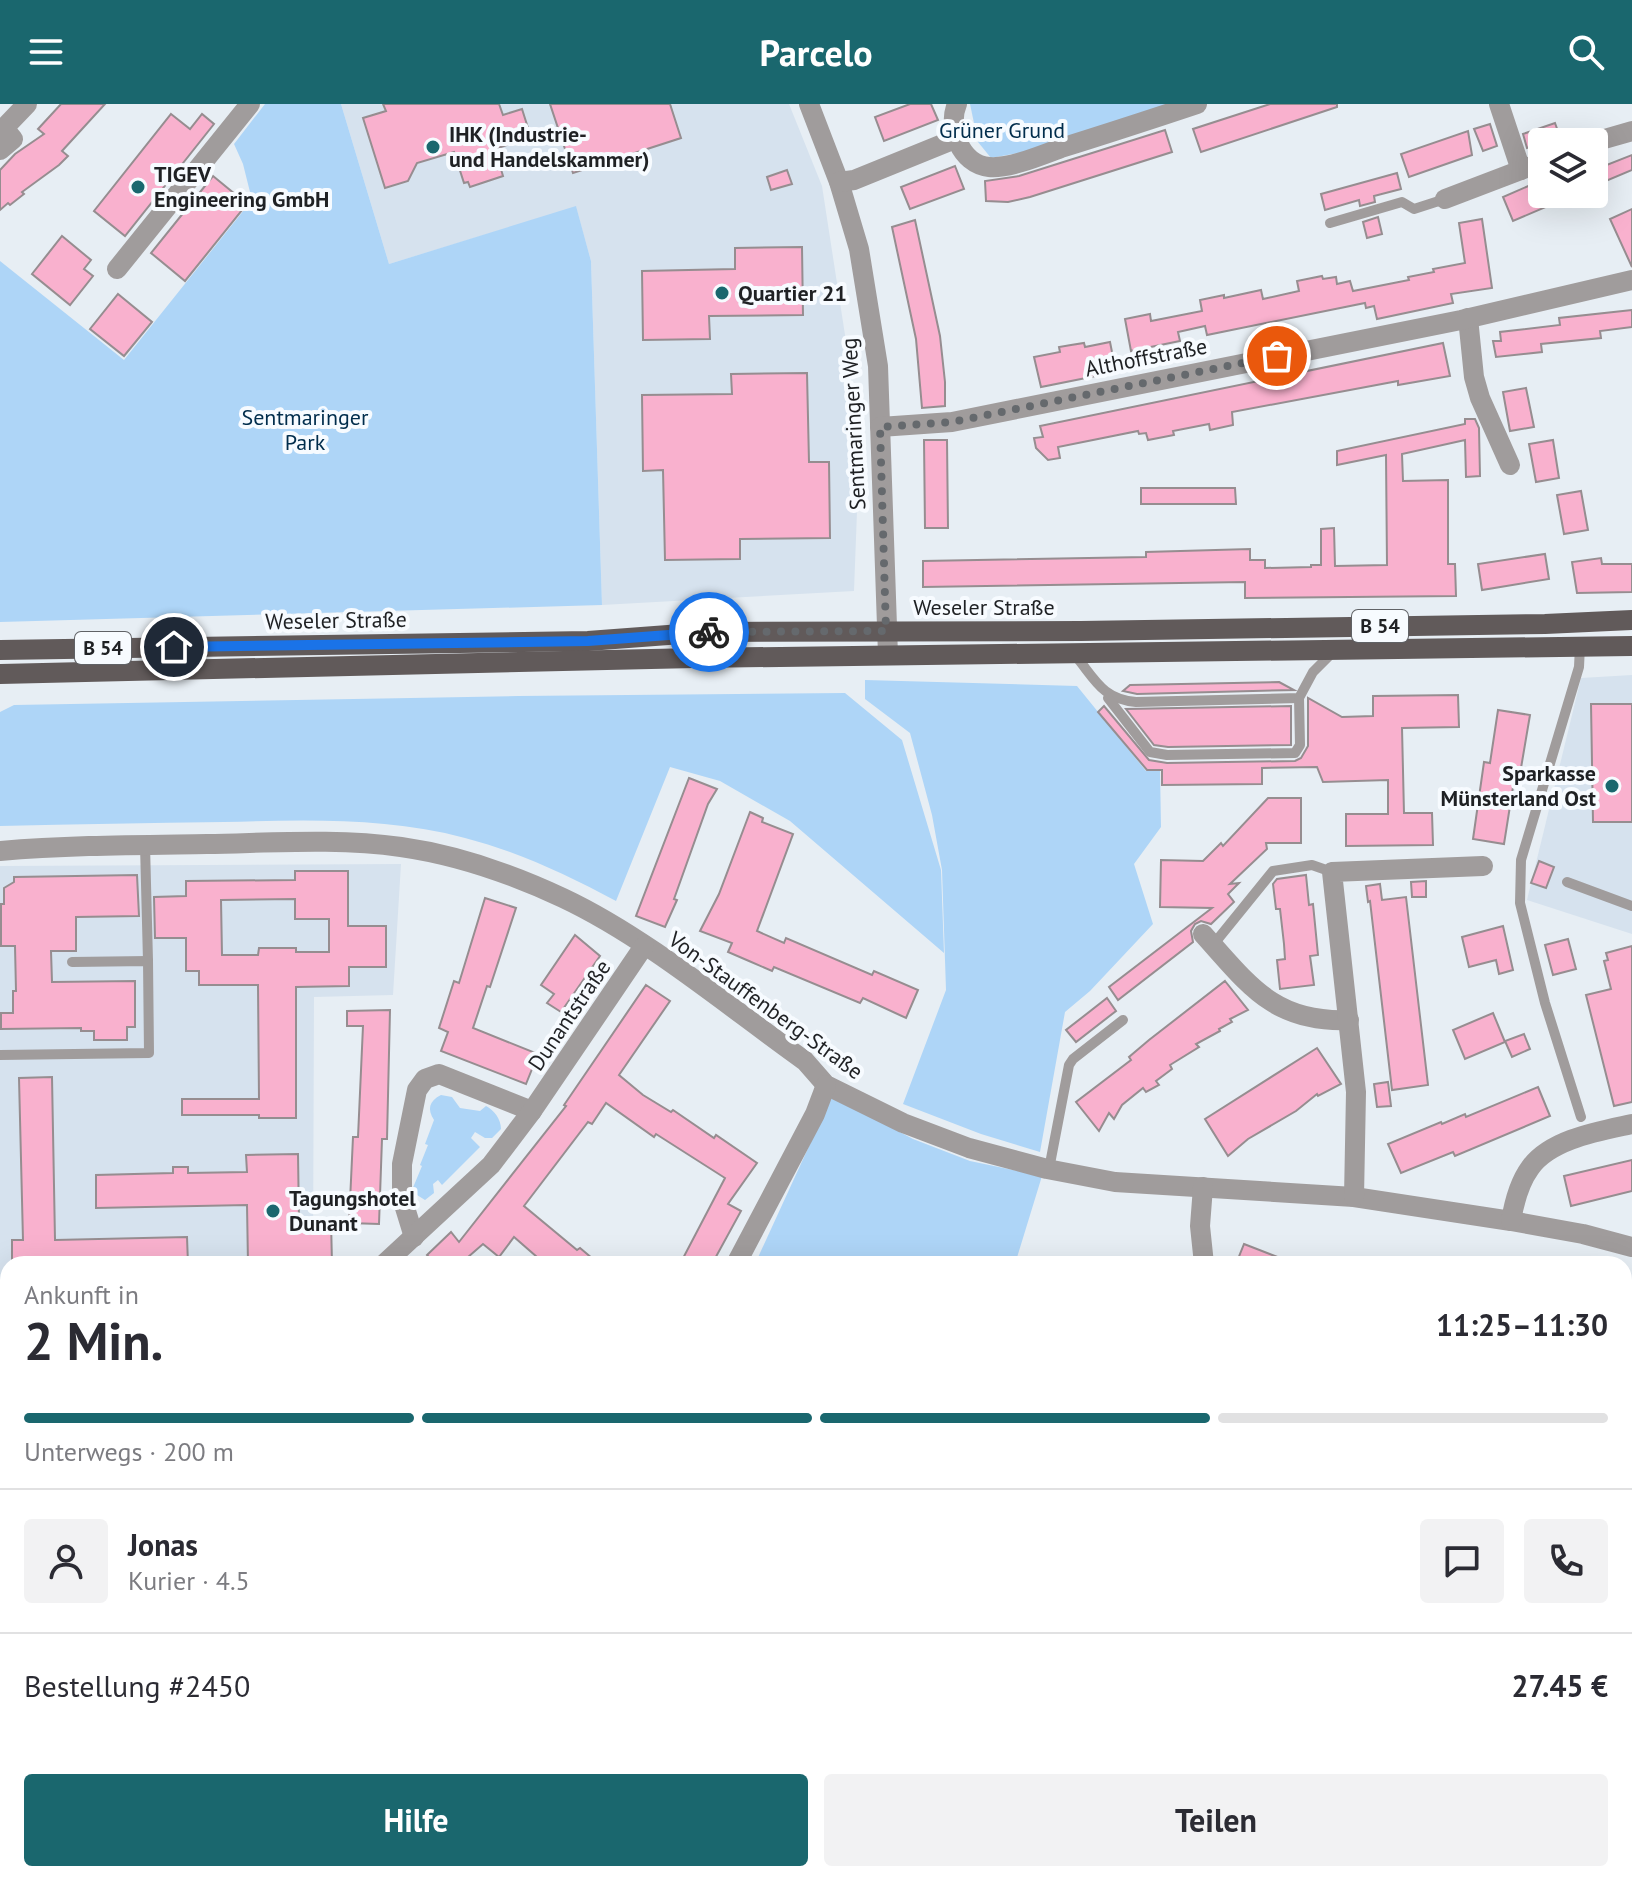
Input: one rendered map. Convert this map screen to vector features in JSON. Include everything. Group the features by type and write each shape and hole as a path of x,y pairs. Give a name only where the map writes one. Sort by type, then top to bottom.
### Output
{"main road":[{"name":"Weseler Straße","path":"0,650 588,641 708,632 1081,631 1632,620"},
{"name":"Weseler Straße","path":"0,674 888,655 1632,646"}],"street":[{"path":"0,150 13,139 2,126 27,104"},
{"path":"117,269 250,104"},
{"name":"Sentmaringer Weg","path":"809,104 839,182 864,278 878,366 888,655"},
{"path":"957,104 953,123 955,139 974,161 990,167 1024,160 1197,104"},
{"path":"1499,104 1521,170"},
{"path":"1608,138 1632,131"},
{"path":"839,182 854,180 955,139"},
{"path":"1445,199 1528,167"},
{"name":"Althoffstraße","path":"880,427 941,423 1468,318 1632,280"},
{"path":"1468,318 1474,377 1510,465"},
{"name":"Von-Stauffenberg-Straße","path":"0,851 52,846 325,843 415,850 460,859 518,878 598,916 805,1061 826,1085 935,1136 969,1148 1115,1182 1354,1197 1511,1221 1583,1234 1632,1247"},
{"path":"1354,1197 1356,1092 1332,872 1483,866"},
{"path":"1208,940 1251,987 1285,1010 1305,1018 1349,1020"},
{"name":"Dunantstraße","path":"393,1256 491,1165 532,1111 644,946"},
{"path":"414,1237 402,1198 402,1164 417,1090 425,1079 439,1074 532,1111"},
{"path":"740,1256 815,1114 826,1085"},
{"path":"1511,1221 1529,1168 1539,1158 1573,1140 1632,1124"},
{"path":"1203,1187 1200,1226 1203,1256"}],"lane":[{"path":"1330,223 1402,202 1414,209 1445,199"},
{"path":"1580,646 1579,667 1521,860 1520,903 1545,1003 1581,1117"},
{"path":"1074,653 1150,752 1167,755 1295,753 1300,745 1299,698 1313,672 1336,649"},
{"path":"1102,689 1118,700 1136,702 1299,698"},
{"path":"0,1055 149,1053 145,845"},
{"path":"1208,940 1273,871 1312,865 1332,872"},
{"path":"1567,882 1632,906"},
{"path":"72,962 148,961"},
{"path":"1049,1169 1069,1065 1123,1020"}],"shaded area":[{"path":"341,104 789,104 822,186 860,432 854,591 602,605 591,261 576,207 389,264"},
{"path":"1632,675 1632,934 1527,900 1581,678"},
{"path":"401,864 393,995 314,997 313,1256 0,1256 0,866"}],"green space":[{"name":"Sentmaringer Park","path":"265,104 341,104 389,264 576,206 591,261 602,605 0,622 0,261 124,360 252,200 243,164 234,144"},
{"name":"Grüner Grund","path":"970,104 1172,104 1035,150 991,158 978,142"},
{"path":"865,680 1077,686 1146,771 1160,771 1161,827 1134,864 1153,924 1090,991 1065,1012 1040,1152 981,1134 903,1104 946,990 942,870 932,815 910,733 865,699"},
{"path":"845,693 902,740 941,870 944,953 790,821 720,781 670,767 616,901 524,857 465,838 405,826 315,821 0,826 0,712 14,705"},
{"path":"441,1095 452,1097 460,1108 480,1111 486,1106 496,1115 501,1129 492,1138 475,1132 471,1138 480,1147 442,1185 438,1180 433,1184 434,1193 425,1200 417,1195 412,1197 412,1190 434,1120 430,1106"},
{"path":"832,1096 913,1139 970,1161 1042,1176 1017,1256 759,1256"}],"building":[{"path":"61,104 105,104 62,151 68,156 0,210 0,170 15,154 44,134 38,129"},
{"name":"IHK (Industrie- und Handelskammer)","path":"383,104 499,104 503,115 522,109 528,128 521,130 524,139 495,149 503,176 470,187 468,182 464,183 454,152 417,163 408,181 385,188 363,118 386,111"},
{"name":"IHK (Industrie- und Handelskammer)","path":"550,104 670,104 681,138 573,173"},
{"path":"910,104 931,104 938,120 884,141 875,117"},
{"path":"1270,104 1337,104 1337,107 1201,152 1193,129"},
{"name":"TIGEV Engineering GmbH","path":"171,114 190,129 202,114 214,124 125,236 94,211"},
{"path":"1555,123 1557,128 1540,128"},
{"path":"1490,124 1497,146 1483,151 1474,129"},
{"path":"1165,130 1172,152 1030,197 1008,202 986,201 985,181 1019,176"},
{"path":"1468,131 1472,155 1409,177 1401,154"},
{"path":"1528,132 1527,148 1523,134"},
{"path":"1632,155 1632,170 1608,180 1608,164"},
{"path":"955,166 964,189 910,209 901,187"},
{"path":"787,170 792,184 771,190 767,177"},
{"path":"1397,173 1401,189 1374,196 1375,202 1360,206 1359,200 1325,210 1321,194"},
{"path":"213,176 247,204 185,281 151,253"},
{"path":"1528,186 1528,208 1543,208 1513,221 1503,197"},
{"path":"1632,209 1632,267 1610,219"},
{"path":"1378,217 1382,234 1367,238 1363,222"},
{"path":"1482,219 1492,288 1451,294 1453,303 1377,319 1374,306 1366,308 1365,303 1207,335 1205,326 1178,332 1180,341 1131,351 1125,319 1150,314 1151,321 1202,311 1200,300 1224,295 1224,298 1261,290 1263,299 1299,291 1297,281 1322,276 1323,279 1336,277 1337,284 1350,281 1353,291 1409,280 1408,277 1434,272 1433,269 1465,263 1459,223"},
{"path":"915,220 940,336 945,406 922,408 916,339 892,227"},
{"path":"62,236 91,260 84,269 93,276 70,305 32,274"},
{"name":"Quartier 21","path":"802,247 803,315 709,316 710,339 643,340 642,271 735,269 735,248"},
{"path":"118,294 152,322 124,356 90,329"},
{"path":"1632,310 1632,327 1600,331 1601,338 1541,344 1542,352 1496,357 1493,341 1501,341 1500,332 1560,325 1559,318"},
{"path":"1110,342 1116,372 1041,387 1034,357 1060,352 1059,347 1084,343 1085,347"},
{"path":"1443,343 1450,376 1398,385 1398,381 1232,412 1233,425 1210,430 1209,424 1148,440 1146,433 1139,434 1138,431 1058,447 1060,458 1048,460 1036,448 1034,438 1043,437 1040,426"},
{"path":"807,373 809,462 829,462 830,538 740,539 740,559 665,560 663,470 643,471 642,395 732,394 731,374"},
{"path":"1526,388 1534,427 1510,431 1503,392"},
{"path":"1465,419 1475,419 1479,428 1480,476 1466,477 1465,440 1402,454 1403,481 1448,480 1448,564 1455,564 1456,596 1245,598 1245,582 923,587 923,561 1146,557 1146,552 1250,549 1250,560 1265,560 1265,568 1311,567 1321,565 1321,529 1334,528 1335,566 1387,565 1386,455 1337,465 1337,451 1465,424"},
{"path":"924,440 947,440 948,528 925,528"},
{"path":"1553,440 1559,478 1536,482 1529,444"},
{"path":"1141,488 1235,488 1236,504 1141,504"},
{"path":"1581,491 1588,530 1564,534 1557,495"},
{"path":"1545,554 1549,579 1482,590 1478,564"},
{"path":"1601,558 1602,564 1632,564 1632,592 1577,593 1572,562"},
{"path":"1279,682 1294,690 1137,694 1123,691 1130,685"},
{"path":"1458,695 1459,727 1402,728 1404,813 1432,813 1433,845 1346,846 1346,814 1388,814 1388,780 1323,782 1317,767 1262,768 1262,784 1162,785 1162,770 1147,770 1098,712 1104,706 1149,760 1167,763 1295,761 1301,758 1308,746 1308,698 1342,717 1373,716 1373,696"},
{"name":"Sparkasse Münsterland Ost","path":"1591,704 1632,704 1632,822 1593,822"},
{"path":"1291,706 1291,745 1154,745 1126,709"},
{"path":"1498,710 1530,715 1521,768 1516,768 1504,844 1473,839 1484,762 1490,763"},
{"path":"689,778 717,789 708,804 674,899 677,900 665,927 636,916"},
{"path":"1268,798 1301,798 1301,843 1266,843 1267,849 1230,884 1239,883 1228,894 1234,902 1211,924 1201,921 1195,924 1191,931 1193,942 1118,1000 1109,987 1212,908 1160,907 1161,860 1203,861 1221,843 1223,846"},
{"path":"750,812 763,818 762,822 793,834 757,931 784,943 786,938 872,975 874,971 918,990 906,1018 863,998 860,1003 774,967 772,971 728,952 732,943 700,931 719,894"},
{"path":"1539,861 1554,867 1546,888 1531,883"},
{"path":"295,871 348,871 348,926 386,926 386,967 349,967 349,986 296,987 296,1118 182,1115 182,1099 259,1099 258,985 199,985 199,971 186,971 186,938 155,938 154,897 186,896 186,881 295,880","holes":["295,899 295,919 329,919 329,952 259,948 258,955 222,955 221,900"]},
{"path":"137,875 139,916 76,917 76,951 51,951 52,982 135,981 135,1027 127,1027 127,1040 94,1040 94,1031 81,1031 81,1028 1,1029 1,1013 13,1013 13,991 16,991 15,946 1,946 4,888 14,882 14,877"},
{"path":"1306,875 1309,905 1313,904 1318,955 1310,956 1314,985 1280,989 1277,960 1285,959 1284,944 1273,884 1277,879"},
{"path":"1426,881 1426,897 1412,897 1411,882"},
{"path":"1380,884 1382,900 1406,897 1428,1085 1392,1090 1366,886"},
{"path":"485,898 516,908 473,1028 538,1054 526,1084 441,1051 448,1032 439,1028 454,981 459,983"},
{"path":"1503,926 1513,970 1499,974 1496,960 1469,967 1462,937"},
{"path":"575,935 600,956 561,1012 547,1003 554,994 541,985"},
{"path":"1568,939 1576,969 1553,975 1545,945"},
{"path":"1632,946 1632,1102 1614,1106 1586,995 1611,989 1604,961 1608,960 1606,953"},
{"path":"1225,981 1248,1010 1230,1019 1232,1022 1196,1044 1199,1047 1170,1065 1172,1069 1156,1081 1159,1085 1146,1092 1143,1088 1122,1105 1114,1119 1109,1113 1099,1131 1076,1102"},
{"path":"646,985 670,1001 619,1075 643,1095 671,1112 673,1110 714,1138 716,1135 757,1163 728,1204 741,1211 716,1256 684,1256 725,1178 656,1134 654,1137 606,1103 524,1206 577,1250 580,1248 590,1256 536,1256 514,1237 500,1256 483,1244 469,1256 428,1256 451,1232 459,1242 564,1105"},
{"path":"1107,998 1116,1011 1076,1042 1066,1030"},
{"path":"390,1010 387,1139 382,1139 379,1224 349,1223 353,1137 358,1137 363,1026 347,1026 347,1011"},
{"path":"1493,1013 1505,1042 1465,1059 1453,1030"},
{"path":"1524,1034 1530,1049 1512,1057 1505,1041"},
{"path":"1317,1048 1341,1084 1317,1094 1296,1111 1248,1139 1228,1156 1205,1119"},
{"path":"52,1077 55,1240 187,1237 188,1256 12,1256 12,1240 23,1240 19,1078"},
{"path":"1388,1082 1391,1106 1377,1107 1374,1084"},
{"path":"1538,1087 1550,1116 1455,1156 1453,1152 1401,1173 1388,1144 1441,1122 1465,1114 1466,1117"},
{"name":"Tagungshotel Dunant","path":"298,1154 299,1220 331,1220 332,1256 248,1256 247,1205 96,1208 96,1175 173,1173 173,1167 188,1167 188,1173 247,1172 246,1155"},
{"path":"1632,1160 1632,1191 1571,1206 1564,1176"},
{"path":"1244,1244 1275,1256 1239,1256"}],"way so far":[{"path":"709,632 886,631 880,427 952,422 1277,356"}],"place":[{"name":"IHK (Industrie- und Handelskammer)","path":"433,147"},
{"name":"TIGEV Engineering GmbH","path":"138,187"},
{"name":"Quartier 21","path":"722,293"},
{"name":"Sparkasse Münsterland Ost","path":"1612,786"},
{"name":"Tagungshotel Dunant","path":"273,1211"}],"route":[{"path":"174,647 588,641 709,632"}]}
